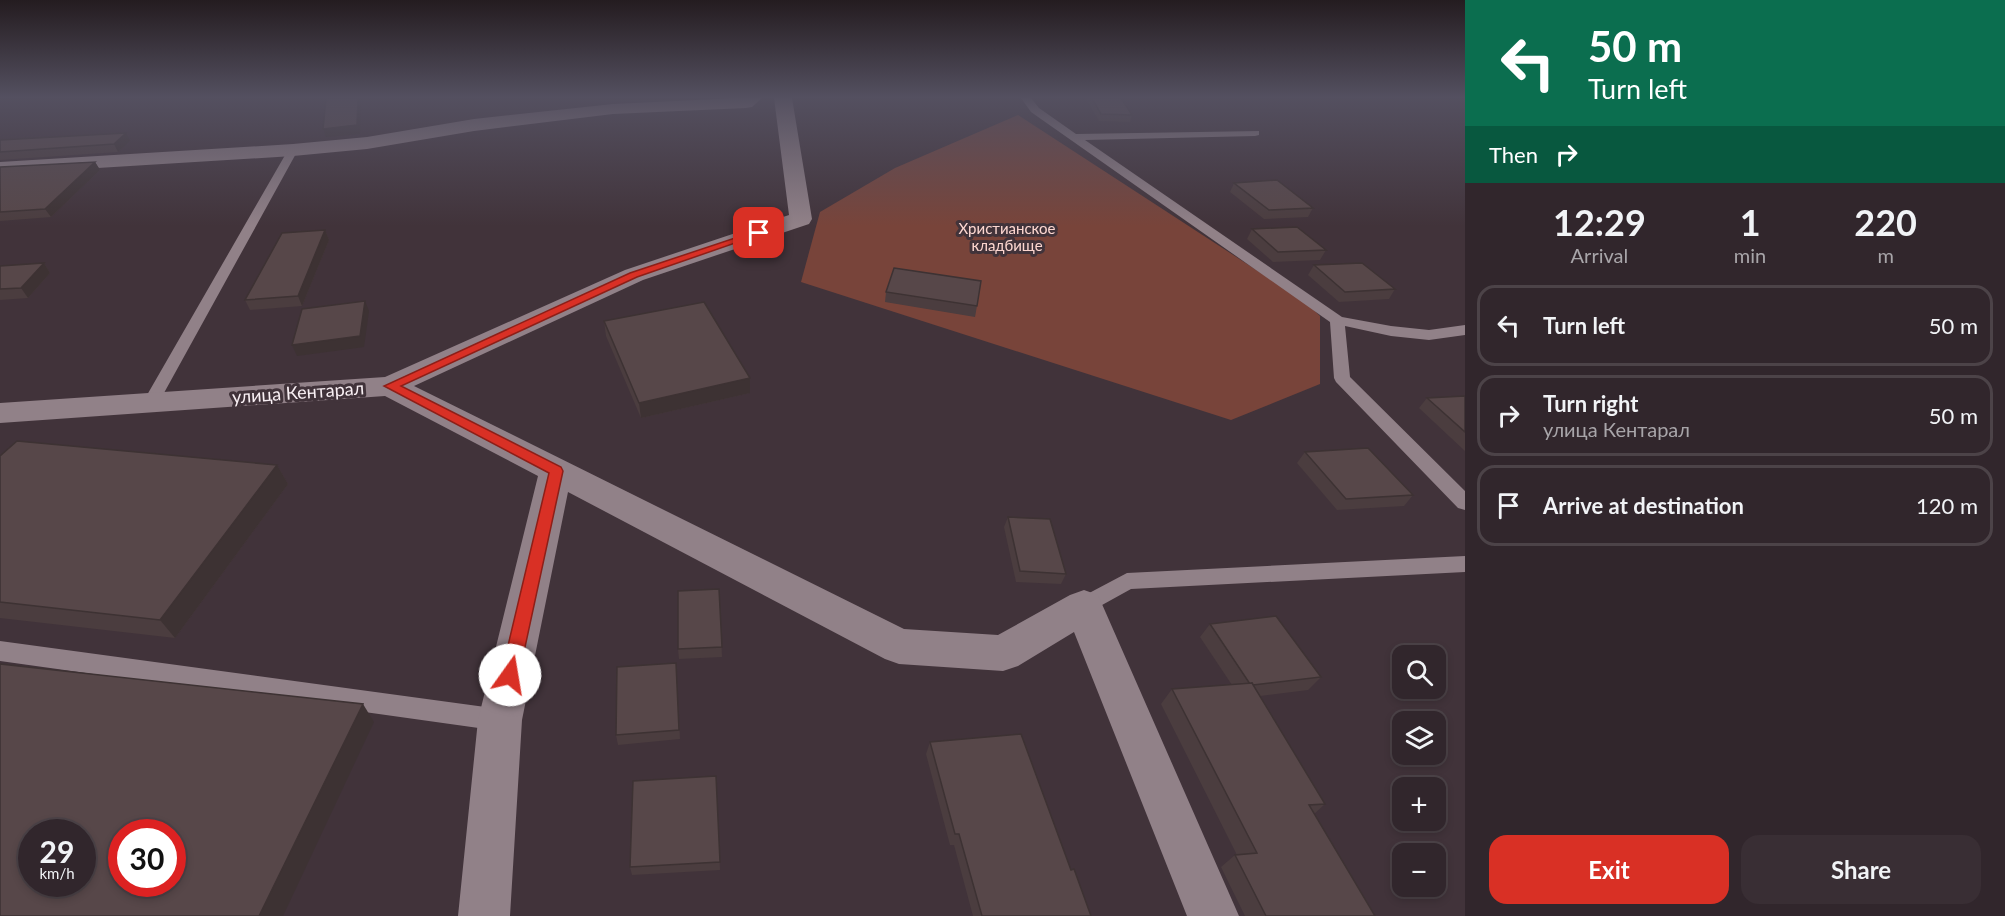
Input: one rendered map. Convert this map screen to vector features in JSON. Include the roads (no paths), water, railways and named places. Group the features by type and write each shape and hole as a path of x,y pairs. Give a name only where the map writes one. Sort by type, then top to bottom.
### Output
{"street":[{"path":"0,168 293,150 380,141"},
{"name":"улица Кентарал","path":"0,413 390,386 634,275 801,219 789,141"},
{"path":"390,386 899,646 1003,653 1084,606 1213,916"},
{"path":"484,916 500,720 556,471"}],"lane":[{"path":"1079,141 1337,320 1410,333 1429,334 1465,330"},
{"path":"151,402 293,150"},
{"path":"1337,320 1342,378 1465,502"},
{"path":"1084,606 1127,581 1465,564"},
{"path":"0,651 500,720"}],"park label":[{"name":"Христианское кладбище","path":"1007,236"}]}
